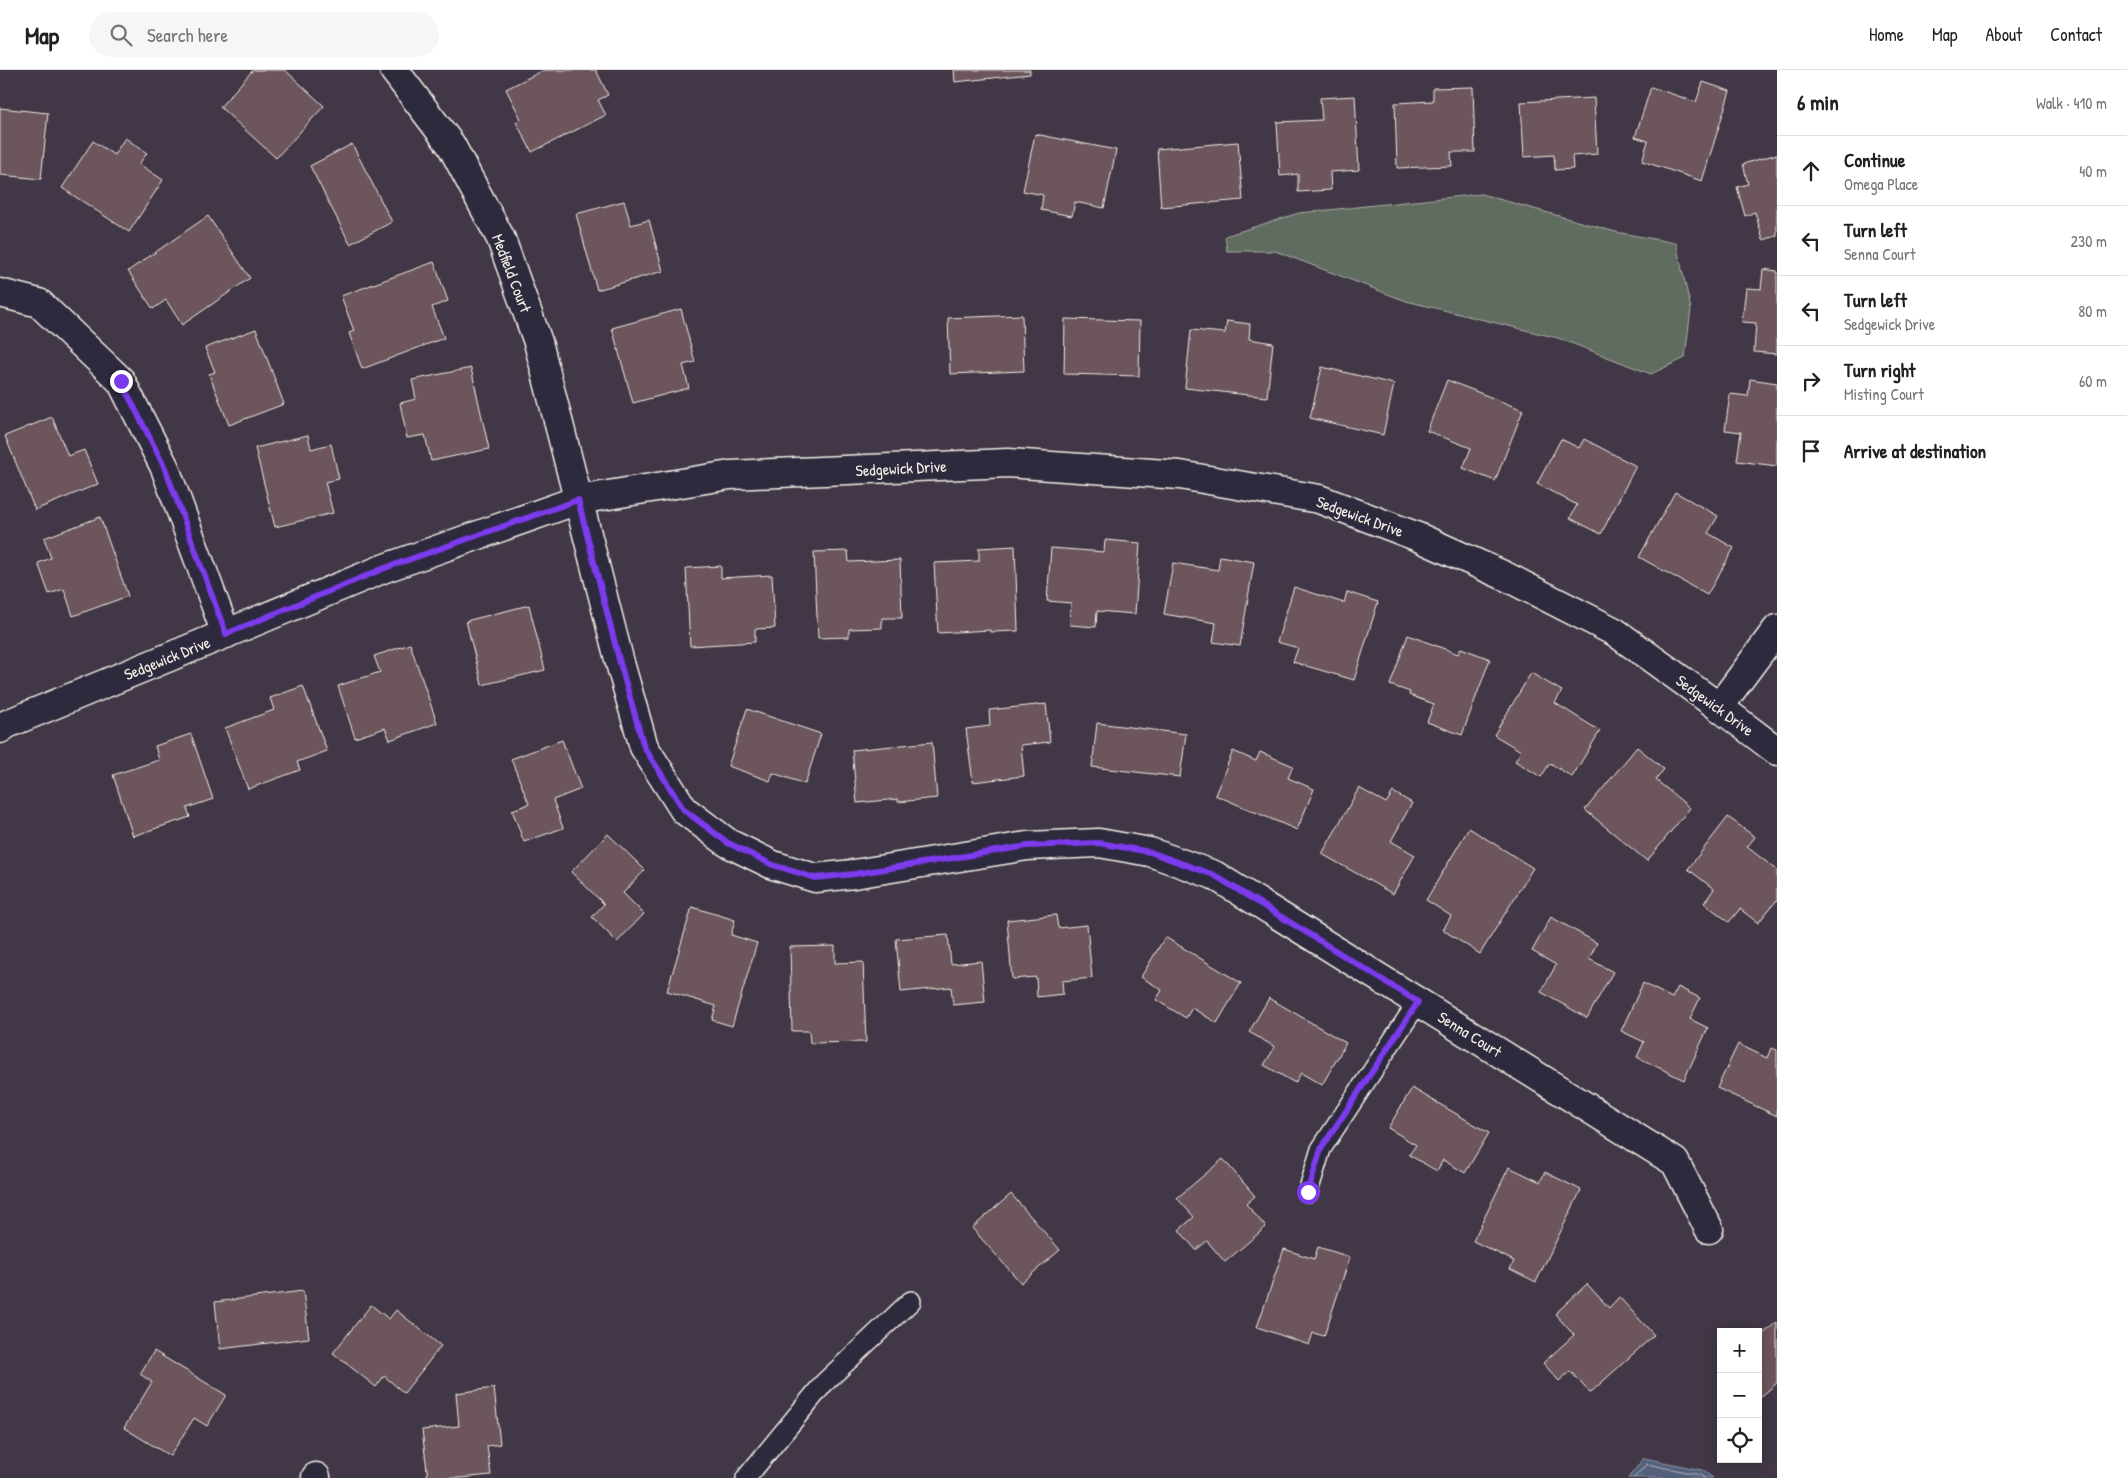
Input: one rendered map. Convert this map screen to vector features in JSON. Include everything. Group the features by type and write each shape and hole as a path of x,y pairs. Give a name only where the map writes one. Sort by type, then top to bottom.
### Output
{"street":[{"name":"Medfield Court","path":"394,70 451,145 502,240 538,342 578,500"},
{"path":"0,293 39,303 121,381 165,468 226,634"},
{"name":"Sedgewick Drive","path":"0,729 385,568 578,500 730,476 1008,463 1180,475 1319,499 1453,552 1505,576 1615,632 1777,751"},
{"name":"Senna Court","path":"578,500 620,663 644,747 684,810 728,843 773,865 815,878 854,874 1027,846 1099,843 1150,852 1214,875 1675,1162 1709,1229"},
{"path":"1719,707 1777,629"}],"lane":[{"path":"1308,1192 1321,1149 1418,1002"},
{"path":"746,1478 824,1383 911,1301"}],"green space":[{"path":"1481,194 1616,232 1676,243 1691,309 1685,358 1651,374 1558,338 1406,301 1275,251 1227,251 1225,236 1299,213"}],"water":[{"path":"1644,1458 1702,1470 1713,1478 1628,1478"}],"building":[{"path":"253,70 285,70 324,106 276,158 220,107"},
{"path":"544,70 596,70 608,95 598,100 606,115 532,152 516,122 521,119 506,89"},
{"path":"954,70 1030,70 1030,74 955,82"},
{"path":"1703,82 1730,91 1702,181 1642,161 1648,141 1635,137 1651,87 1696,102"},
{"path":"1473,87 1475,152 1451,152 1452,166 1397,168 1395,103 1433,101 1433,88"},
{"path":"1355,96 1359,170 1330,172 1331,190 1298,192 1298,174 1280,176 1277,122 1322,120 1320,98"},
{"path":"1594,98 1597,154 1572,156 1573,169 1555,170 1554,155 1524,157 1521,102"},
{"path":"0,108 48,113 41,179 0,175"},
{"path":"1035,134 1116,150 1104,208 1075,202 1072,216 1041,210 1043,195 1023,191"},
{"path":"125,138 147,153 139,164 163,180 129,232 62,188 93,141 114,155"},
{"path":"1238,142 1243,200 1161,207 1157,149"},
{"path":"352,144 392,222 350,244 310,166"},
{"path":"1777,154 1777,236 1763,240 1755,212 1745,216 1737,187 1748,184 1743,164"},
{"path":"624,201 631,225 649,220 663,271 597,290 576,214"},
{"path":"208,216 250,278 182,325 166,300 153,309 128,271"},
{"path":"434,262 448,301 432,307 444,338 362,369 349,333 354,331 341,296"},
{"path":"1763,269 1777,271 1777,354 1754,352 1756,323 1742,322 1746,288 1761,289"},
{"path":"681,309 695,362 683,365 689,388 633,403 612,328"},
{"path":"1022,315 1024,371 950,374 948,318"},
{"path":"1065,319 1140,321 1139,376 1064,374"},
{"path":"1227,321 1250,324 1249,339 1273,343 1267,397 1185,388 1191,330 1225,333"},
{"path":"256,329 284,404 229,425 209,374 215,372 205,348"},
{"path":"1322,367 1394,384 1383,435 1310,418"},
{"path":"471,368 489,449 431,461 425,435 407,438 400,403 416,399 412,380"},
{"path":"1750,379 1777,383 1777,466 1737,461 1741,432 1725,430 1730,394 1748,396"},
{"path":"1447,380 1523,410 1495,481 1463,468 1471,448 1427,431"},
{"path":"52,417 68,456 84,450 98,484 35,510 5,436"},
{"path":"308,435 311,449 331,444 339,479 325,482 333,513 275,527 255,448"},
{"path":"1561,439 1579,448 1584,439 1636,466 1601,534 1570,518 1577,505 1537,484"},
{"path":"1675,492 1718,516 1708,533 1734,548 1707,595 1639,557"},
{"path":"100,517 128,596 73,616 64,589 49,594 38,563 51,558 44,538"},
{"path":"1105,540 1140,543 1135,614 1097,611 1096,627 1070,625 1071,603 1047,601 1051,548 1104,552"},
{"path":"1015,546 1018,631 990,632 990,630 938,633 934,563 979,561 979,548"},
{"path":"848,551 849,562 900,560 902,618 882,618 882,628 849,629 849,637 818,638 814,552"},
{"path":"1220,556 1254,562 1240,646 1213,642 1216,623 1164,614 1173,563 1218,570"},
{"path":"721,566 721,578 772,575 775,628 755,629 755,642 690,646 686,568"},
{"path":"1294,587 1344,603 1347,592 1378,602 1354,680 1293,662 1298,648 1277,642"},
{"path":"529,605 545,670 482,685 466,621"},
{"path":"1408,635 1458,654 1461,648 1490,659 1462,735 1427,722 1434,704 1409,695 1410,692 1390,685"},
{"path":"410,644 437,723 390,740 385,728 355,738 338,686 380,672 374,656"},
{"path":"1531,673 1562,691 1555,703 1600,731 1572,777 1550,763 1541,777 1515,761 1521,751 1494,735"},
{"path":"303,686 327,751 297,762 300,770 248,789 225,728 274,710 270,698"},
{"path":"1046,704 1050,742 1021,745 1024,776 973,782 966,729 990,726 989,710"},
{"path":"747,709 821,734 805,784 773,773 770,781 728,766"},
{"path":"1097,723 1186,734 1180,777 1092,767"},
{"path":"191,734 213,799 187,808 190,817 133,836 113,775 159,760 155,746"},
{"path":"562,740 581,789 553,800 563,828 524,842 512,810 529,804 511,759"},
{"path":"932,742 937,798 898,802 898,799 857,803 852,750"},
{"path":"1637,747 1664,769 1656,780 1690,808 1647,861 1585,810"},
{"path":"1233,751 1256,761 1260,752 1293,766 1288,778 1314,789 1297,830 1215,795"},
{"path":"1359,788 1386,803 1393,792 1412,803 1391,841 1415,855 1393,894 1322,854"},
{"path":"1728,817 1755,837 1747,847 1777,870 1777,900 1758,923 1740,909 1729,922 1704,903 1714,889 1688,869"},
{"path":"1469,828 1533,868 1480,954 1443,930 1451,916 1426,900"},
{"path":"608,834 645,870 623,893 644,914 617,942 592,917 604,904 571,872"},
{"path":"692,907 735,920 731,935 757,943 732,1026 712,1020 716,1006 667,991"},
{"path":"1056,915 1058,928 1087,925 1092,978 1062,981 1063,994 1037,997 1036,977 1012,979 1007,920"},
{"path":"1551,917 1597,943 1589,959 1613,972 1587,1018 1541,992 1556,965 1532,951"},
{"path":"948,935 951,964 981,961 985,1002 953,1005 951,987 901,992 896,939"},
{"path":"1165,937 1241,983 1217,1023 1192,1008 1186,1018 1156,1000 1162,990 1141,977"},
{"path":"835,946 835,963 863,962 866,1042 810,1043 809,1031 792,1031 790,947"},
{"path":"1643,983 1672,998 1678,987 1700,998 1690,1019 1708,1028 1684,1080 1637,1057 1644,1042 1621,1031"},
{"path":"1269,998 1346,1043 1322,1085 1301,1073 1295,1083 1264,1065 1275,1047 1249,1032"},
{"path":"1738,1044 1767,1058 1771,1048 1777,1050 1777,1116 1717,1088"},
{"path":"1412,1088 1489,1133 1465,1173 1443,1160 1437,1171 1409,1155 1416,1145 1388,1128"},
{"path":"1223,1159 1255,1196 1246,1204 1266,1227 1225,1262 1207,1241 1196,1250 1179,1230 1194,1217 1177,1198"},
{"path":"1509,1167 1540,1182 1545,1172 1581,1190 1536,1282 1510,1269 1514,1261 1473,1241"},
{"path":"1011,1194 1060,1250 1021,1283 972,1228"},
{"path":"1318,1247 1350,1257 1324,1336 1313,1333 1309,1345 1257,1327 1284,1249 1314,1259"},
{"path":"1587,1284 1609,1308 1619,1297 1654,1335 1590,1393 1570,1371 1559,1381 1543,1363 1574,1335 1555,1314"},
{"path":"303,1291 309,1338 220,1349 215,1302"},
{"path":"371,1305 389,1319 396,1310 441,1346 404,1393 384,1376 376,1387 333,1353"},
{"path":"1777,1322 1777,1383 1762,1396 1762,1373 1762,1335"},
{"path":"154,1351 226,1395 207,1426 194,1418 170,1456 124,1428 152,1382 140,1374"},
{"path":"494,1388 500,1444 487,1446 491,1475 460,1478 428,1478 422,1430 459,1426 456,1393"}],"route":[{"path":"121,381 165,468 226,634 385,568 578,500 620,663 644,747 684,810 728,843 773,865 815,878 854,874 1027,846 1099,843 1150,852 1214,875 1418,1002 1357,1098 1321,1149 1308,1192"}]}
